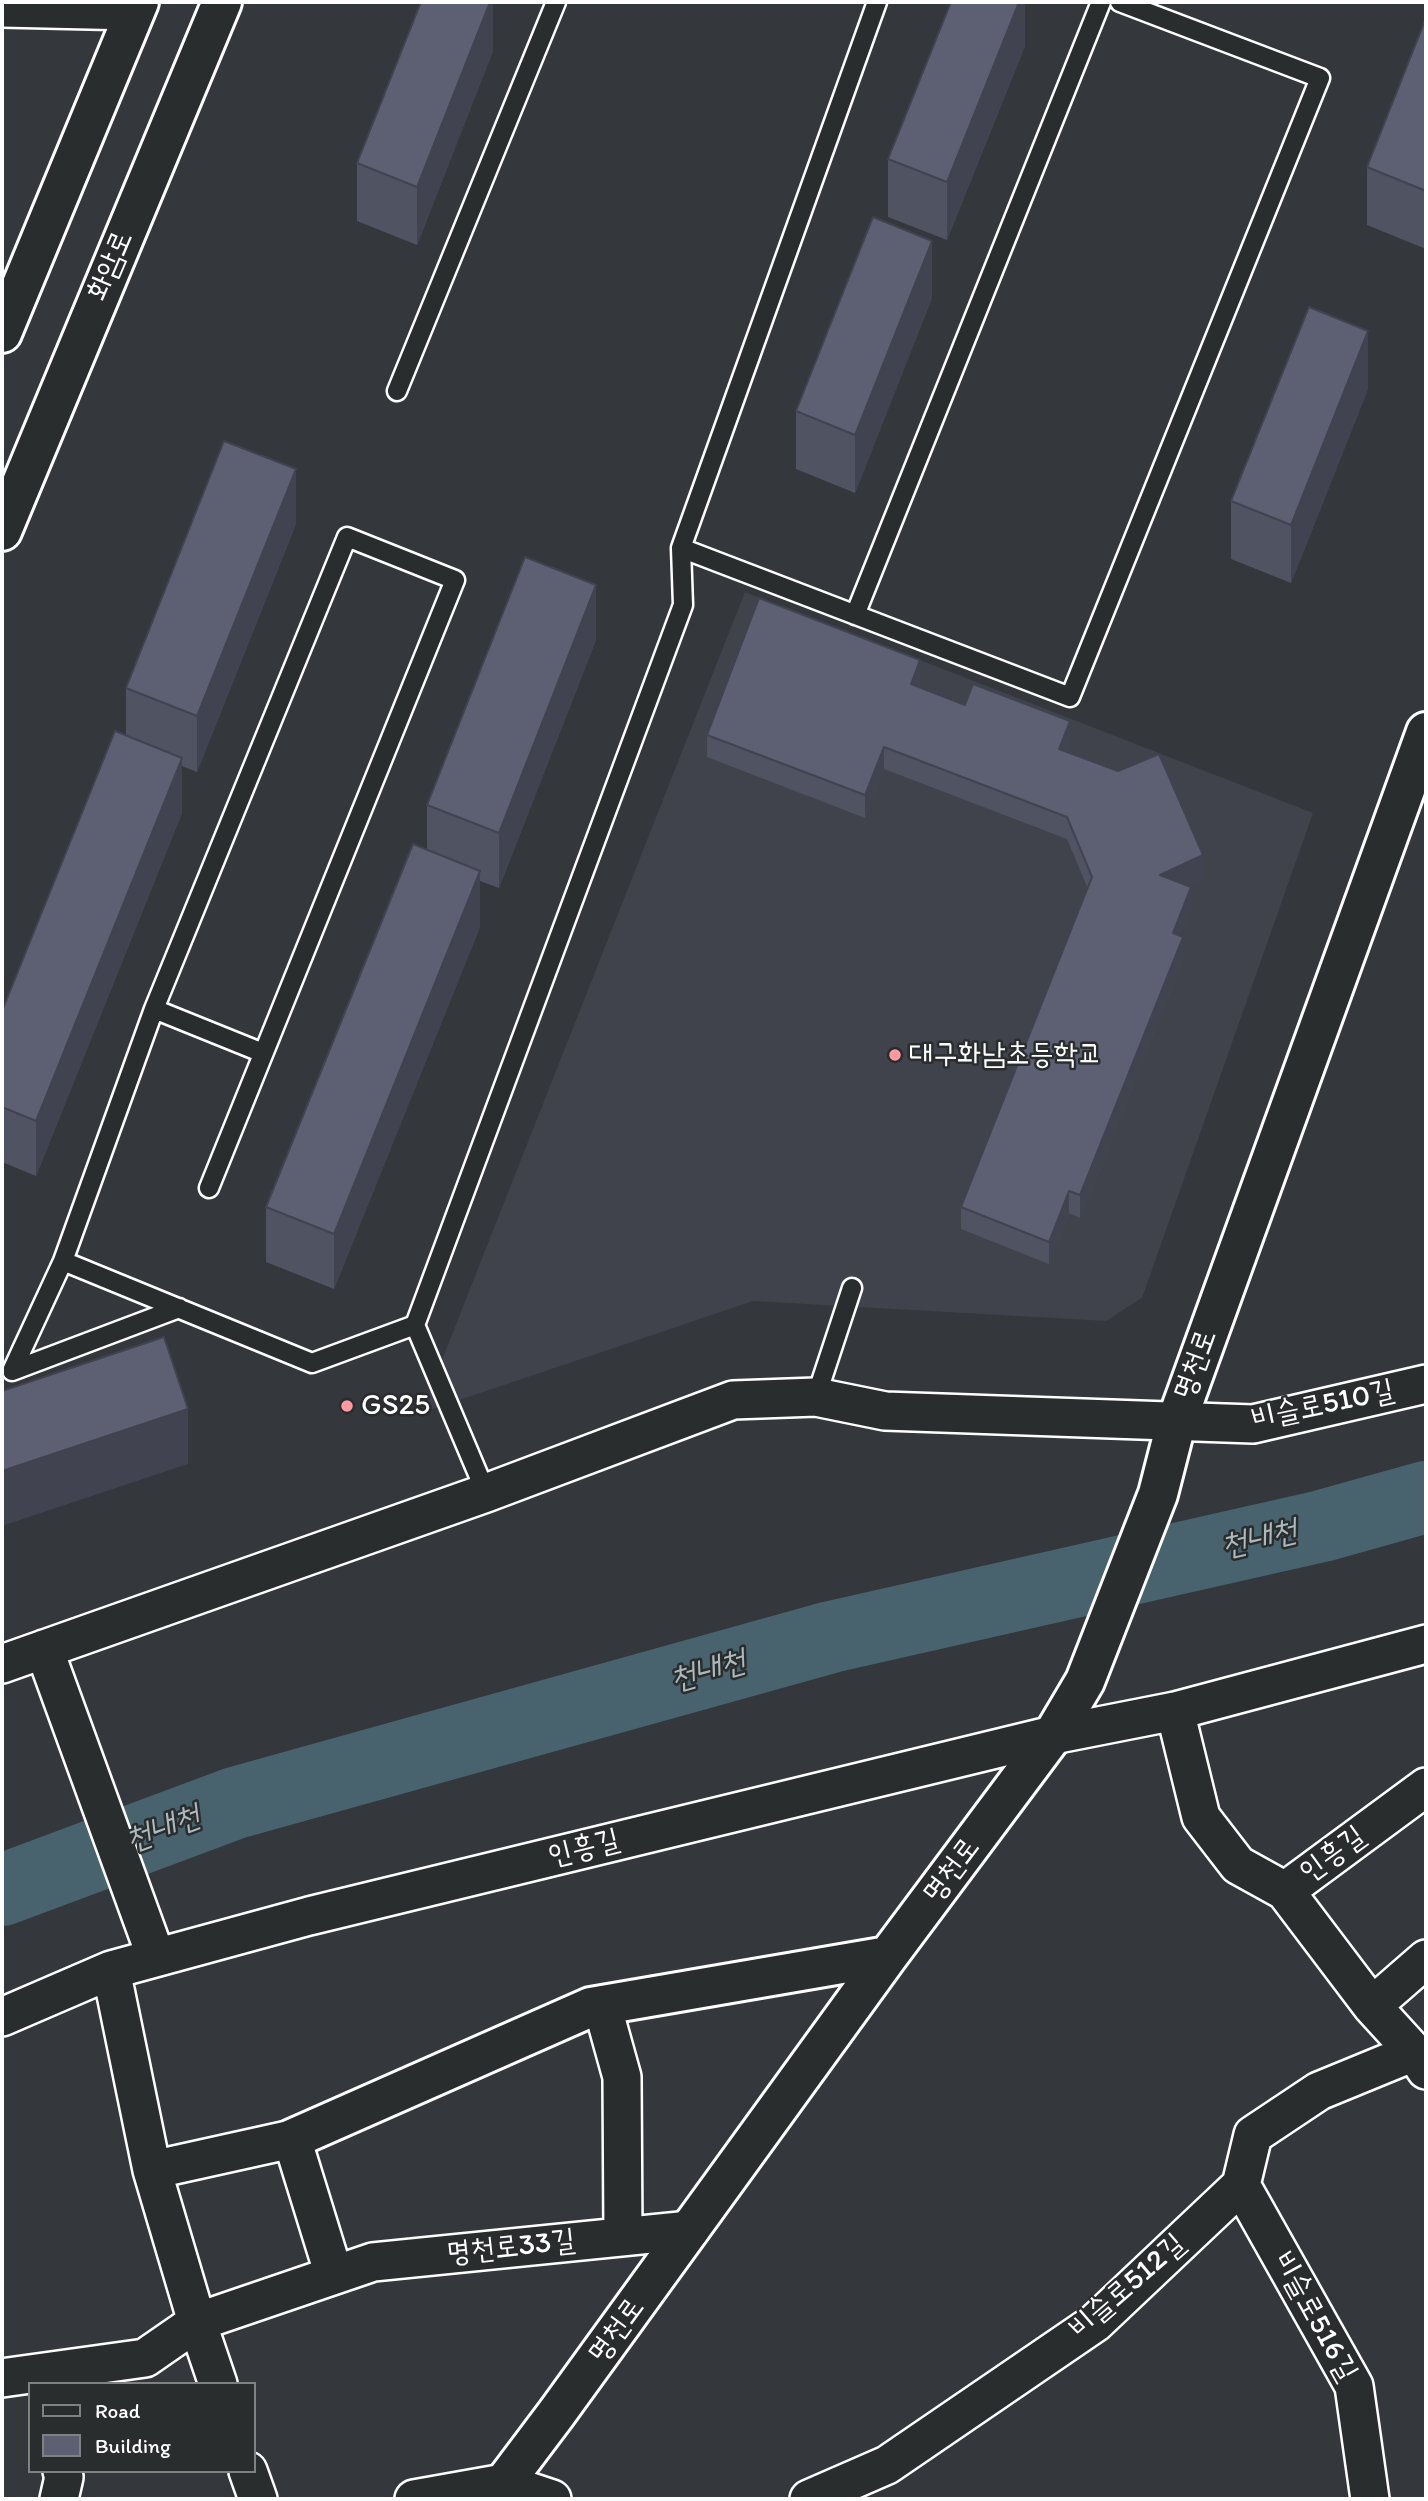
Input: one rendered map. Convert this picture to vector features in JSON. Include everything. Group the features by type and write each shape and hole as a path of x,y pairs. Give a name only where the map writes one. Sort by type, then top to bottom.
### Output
{"street":[{"name":"화암로","path":"2,531 222,2"},
{"path":"2,8 137,7 2,333"},
{"name":"명천로","path":"498,2491 888,1956 1053,1735 1085,1681 1158,1494 1177,1420 1426,732"},
{"name":"비슬로510길","path":"14,1657 486,1493 733,1401 816,1397 885,1411 1252,1424 1426,1384"},
{"name":"인흥길","path":"2,2017 111,1970 309,1916 1053,1735 1175,1711 1426,1644"},
{"path":"14,1657 156,1957"},
{"name":"인흥길","path":"1175,1711 1201,1817 1238,1865 1285,1891 1426,1787"},
{"path":"1241,2185 1253,2135 1319,2091 1420,2061 1372,2006 1285,1891"},
{"path":"152,2170 292,2138 591,2007 888,1956"},
{"path":"1372,2006 1426,1959"},
{"path":"111,1970 152,2170 217,2382"},
{"path":"602,2005 622,2077 623,2237"},
{"path":"292,2138 334,2275"},
{"name":"비슬로512길","path":"809,2499 887,2465 1095,2323 1241,2185"},
{"name":"비슬로516길","path":"1241,2185 1354,2386 1370,2499"},
{"name":"명천로33길","path":"21,2379 145,2358 197,2322 373,2262 690,2230"},
{"path":"59,2499 63,2473"},
{"path":"249,2473 258,2499"},
{"path":"414,2499 498,2491 552,2499"}],"lane":[{"path":"397,391 556,2"},
{"path":"486,1493 415,1325 683,605 681,548 877,2"},
{"path":"855,615 1101,2"},
{"path":"681,548 1070,697 1320,78 1120,2"},
{"path":"178,1308 12,1371 63,1261 155,1009 347,537 456,580 209,1188"},
{"path":"155,1009 263,1053"},
{"path":"63,1261 313,1363 415,1325"},
{"path":"816,1397 852,1288"}],"shaded area":[{"name":"대구화남초등학교","path":"745,592 1313,813 1142,1298 1106,1321 753,1301 421,1413"}],"building":[{"path":"421,2 490,2 417,187 357,163"},
{"path":"951,2 1019,2 947,182 888,159"},
{"path":"1426,18 1426,191 1367,167"},
{"path":"873,217 932,241 855,435 796,411"},
{"path":"1309,307 1368,331 1291,525 1231,501"},
{"path":"224,441 296,469 197,716 126,688"},
{"path":"525,557 596,585 499,833 427,805"},
{"path":"759,598 920,660 911,684 965,705 973,684 1070,721 1059,749 1118,771 1159,754 1203,855 1160,875 1191,887 1173,933 1183,937 1080,1195 1069,1191 1049,1242 961,1207 1092,877 1067,817 884,747 865,795 707,735"},
{"path":"115,731 182,758 36,1121 2,1107 2,1011"},
{"path":"413,844 480,871 334,1234 266,1207"},
{"path":"164,1337 188,1409 2,1471 2,1391"}],"waterway":[{"name":"천내천","path":"2,1890 235,1803 831,1637 1322,1526 1426,1497"}],"place":[{"name":"대구화남초등학교","path":"895,1055"},
{"name":"GS25","path":"347,1406"}]}
